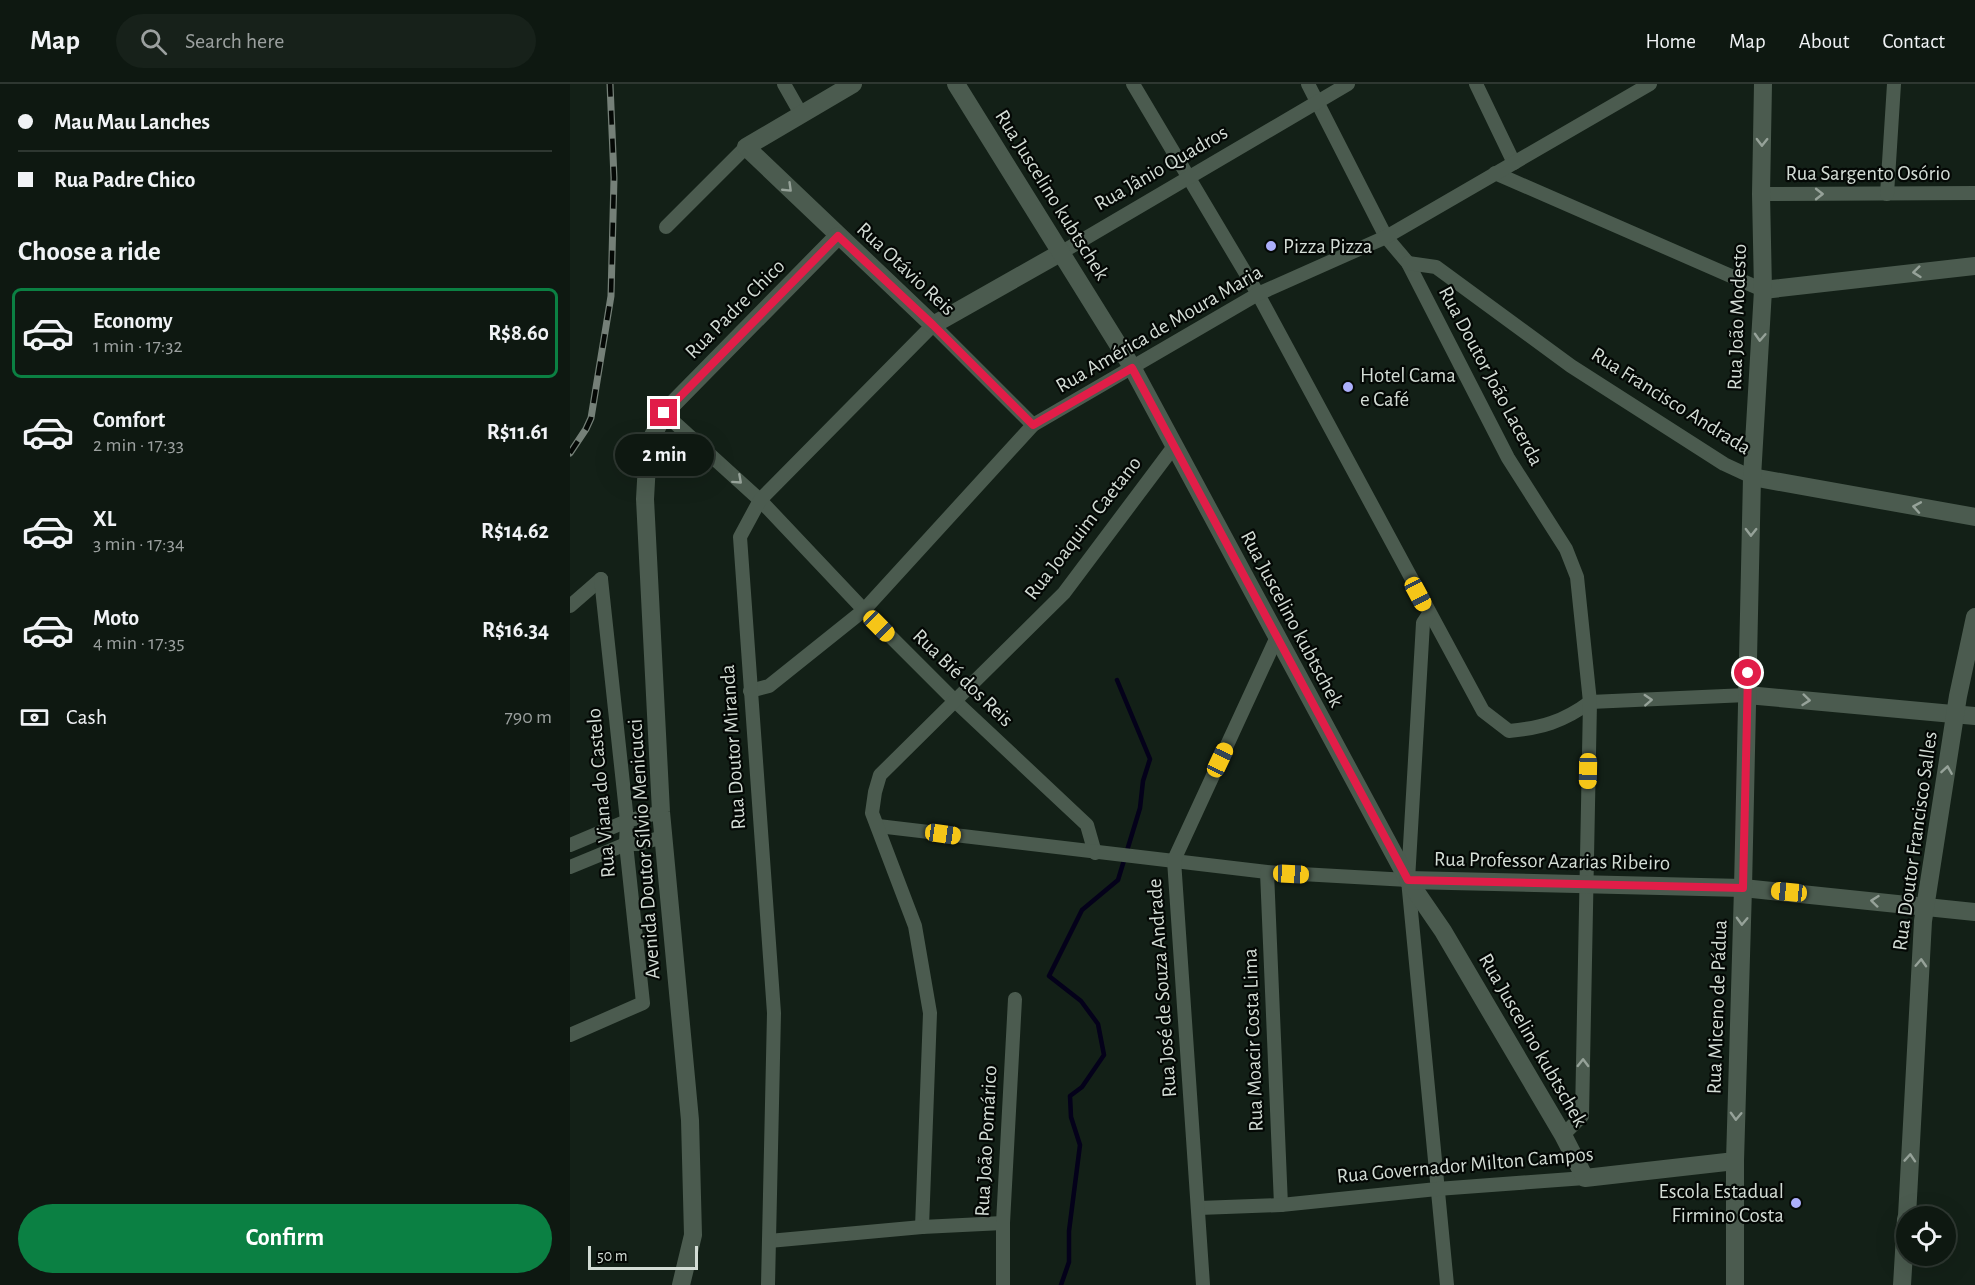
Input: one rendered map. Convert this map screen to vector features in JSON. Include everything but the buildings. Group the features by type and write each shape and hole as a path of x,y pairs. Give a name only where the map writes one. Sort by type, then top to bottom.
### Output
{"main road":[{"path":"746,147 853,84"},
{"name":"Rua Juscelino kubtschek","path":"956,84 1132,368 1383,836 1408,880 1443,931 1563,1136 1585,1178"},
{"name":"Rua João Modesto","path":"1747,695 1752,477 1763,290 1761,194 1763,84"},
{"name":"Rua Otávio Reis","path":"746,147 933,325"},
{"name":"Rua Padre Chico","path":"664,413 838,236"},
{"name":"Rua Jânio Quadros","path":"933,325 1062,252"},
{"path":"1763,290 1975,266"},
{"name":"Avenida Doutor Sílvio Menicucci","path":"664,413 648,446 645,499 661,812 690,1120 693,1235 681,1285"},
{"name":"Rua Francisco Andrada","path":"1752,477 1975,517"},
{"name":"Rua Doutor Francisco Salles","path":"1908,1206 1926,906 1955,715 1975,616"},
{"path":"1747,695 1975,717"},
{"name":"Rua Miceno de Pádua","path":"1735,1285 1735,1161 1747,695"},
{"name":"Rua Professor Azarias Ribeiro","path":"1408,880 1743,888 1975,912"},
{"name":"Rua Governador Milton Campos","path":"1585,1178 1735,1161"},
{"name":"Rua Doutor Francisco Salles","path":"1902,1285 1903,1266"}],"street":[{"path":"784,84 801,114"},
{"path":"1133,84 1257,294 1483,711 1509,731 1538,728 1575,713 1590,702 1747,695"},
{"name":"Rua Doutor João Lacerda","path":"1308,84 1386,237 1408,262 1508,458 1566,549 1577,577 1590,702 1582,1116 1563,1136"},
{"name":"Rua Jânio Quadros","path":"1062,252 1348,84"},
{"path":"1476,84 1514,162"},
{"name":"Rua América de Moura Maria","path":"750,692 769,686 864,610 1033,425 1257,294 1386,237 1650,84"},
{"path":"1887,194 1894,84"},
{"path":"666,226 746,147"},
{"path":"1495,173 1763,290"},
{"name":"Rua Sargento Osório","path":"1761,194 1975,194"},
{"name":"Rua Francisco Andrada","path":"1408,262 1436,267 1571,366 1725,464 1752,477"},
{"name":"Rua Otávio Reis","path":"933,325 1033,425"},
{"name":"Rua Doutor Miranda","path":"768,1285 774,1012 740,537 760,500 933,325"},
{"name":"Rua Bié dos Reis","path":"664,413 760,500 864,610 956,702 1087,825 1095,853"},
{"name":"Rua Joaquim Caetano","path":"922,1227 930,1013 915,926 872,813 880,775 1064,593 1175,445"},
{"name":"Rua Viana do Castelo","path":"570,606 601,579 627,821 626,844 643,1003 570,1035"},
{"path":"1429,614 1423,623 1408,880 1447,1285"},
{"name":"Rua José de Souza Andrade","path":"1203,1285 1174,860 1276,639"},
{"path":"661,812 627,821 573,844 577,864 626,844 638,844 663,837"},
{"name":"Rua Professor Azarias Ribeiro","path":"878,826 1267,872 1408,880"},
{"path":"1383,836 1393,839 1402,838 1410,829"},
{"name":"Rua Moacir Costa Lima","path":"1267,872 1281,1205"},
{"path":"1415,941 1420,930 1430,926 1443,931"},
{"name":"Rua João Pomárico","path":"1003,1285 1003,1223 1015,999"},
{"name":"Rua Governador Milton Campos","path":"1199,1208 1281,1205 1437,1189 1585,1178"},
{"path":"770,1241 922,1227 1003,1223"}],"waterway":[{"path":"1061,1285 1069,1262 1069,1231 1080,1145 1071,1117 1070,1096 1082,1087 1104,1055 1098,1024 1081,1001 1049,976 1082,910 1118,880 1140,808 1143,781 1150,759 1117,680"}],"railway":[{"path":"570,453 591,418 611,296 614,178 610,84"}],"place":[{"name":"Pizza Pizza","path":"1271,246"},
{"name":"Hotel Cama e Café","path":"1348,387"},
{"name":"Escola Estadual Firmino Costa","path":"1796,1203"}],"route":[{"path":"664,413 838,236 933,325 1033,425 1132,368 1175,445 1276,639 1408,880 1743,888 1748,673"}]}
